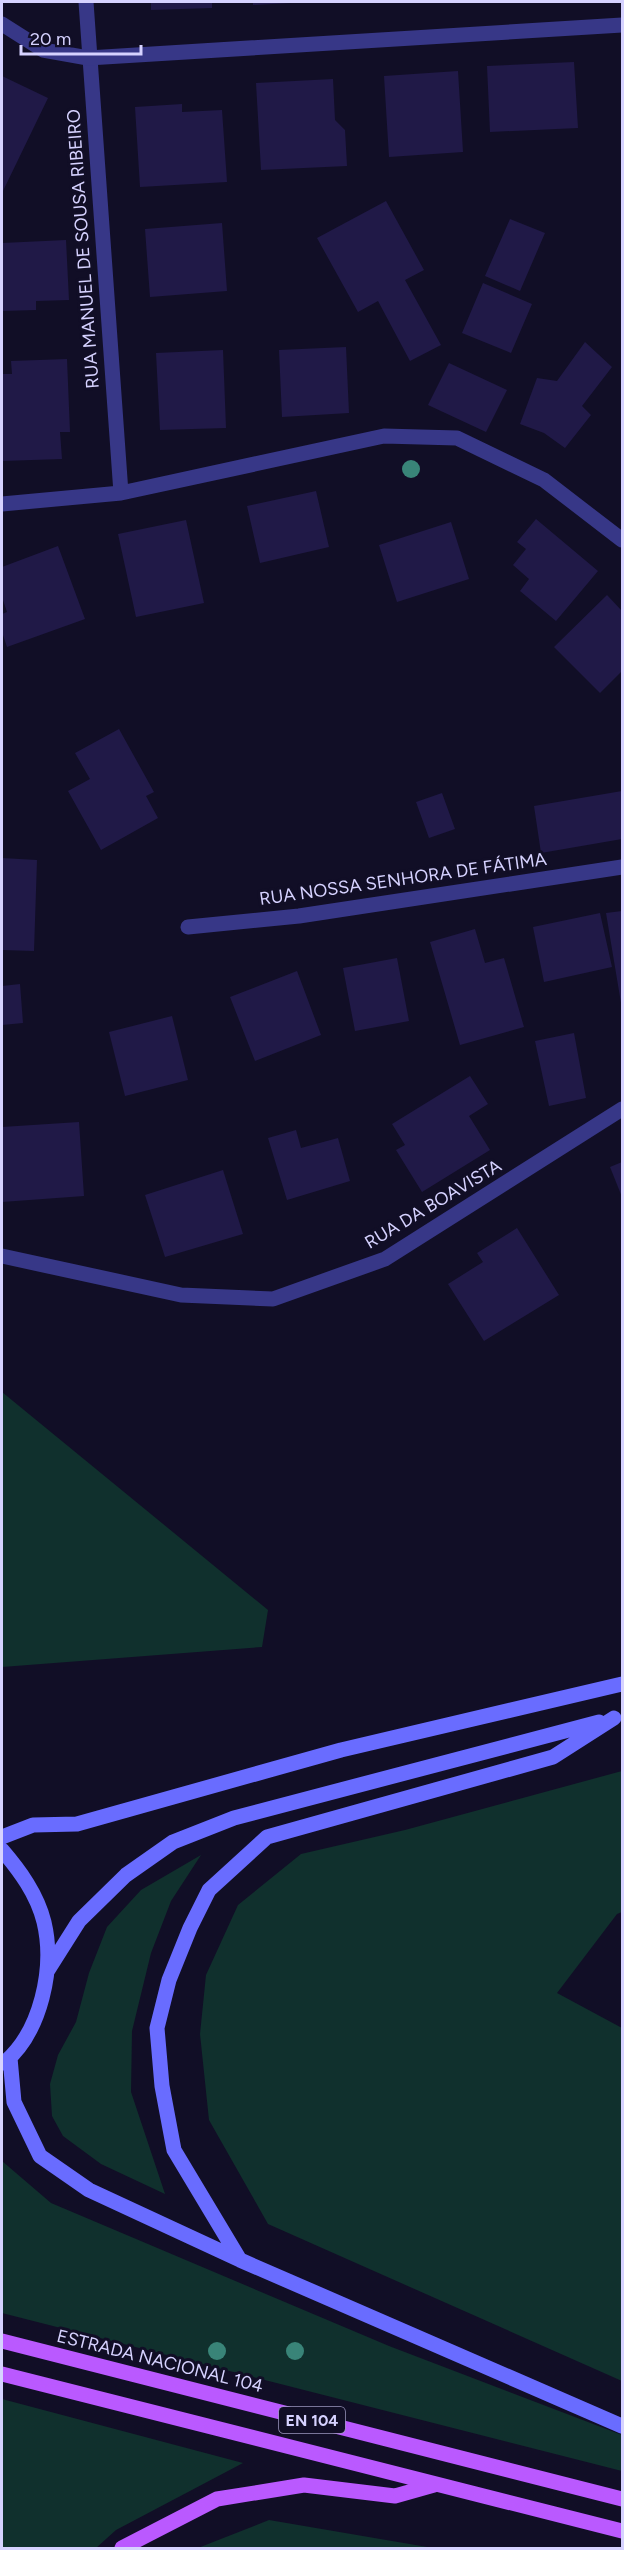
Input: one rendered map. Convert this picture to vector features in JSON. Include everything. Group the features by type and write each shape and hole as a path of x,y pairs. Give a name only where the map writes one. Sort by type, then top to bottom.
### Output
{"main road":[{"path":"2,1837 33,1825 87,1822 341,1750 622,1684"},
{"path":"618,1717 234,1818 173,1842 126,1875 79,1921 48,1970 37,2012 29,2031 6,2062 14,2102 40,2156 89,2190 240,2260 622,2426"},
{"path":"240,2260 174,2150 162,2086 158,2040 157,2028 169,1980 190,1928 209,1890 267,1837 553,1756 618,1717"},
{"path":"2,1850 25,1877 44,1922 48,1970"},
{"name":"ESTRADA NACIONAL 104","path":"2,2341 622,2499"},
{"name":"EN 104","path":"2,2374 622,2532"},
{"path":"122,2548 217,2499 304,2485 395,2496 436,2484"}],"street":[{"name":"RUA MANUEL DE SOUSA RIBEIRO","path":"86,2 88,58 121,493"},
{"path":"2,24 43,50 88,58 622,25"},
{"path":"2,504 121,493 384,436 457,438 544,480 622,540"},
{"name":"RUA NOSSA SENHORA DE FÁTIMA","path":"188,927 299,916 622,867"},
{"name":"RUA DA BOAVISTA","path":"2,1256 181,1295 273,1299 385,1259 622,1109"}],"green space":[{"path":"2,1392 268,1610 262,1647 2,1667"},
{"path":"622,1771 622,1912 617,1914 557,1993 622,2028 622,2381 268,2224 209,2120 200,2034 206,1975 238,1905 301,1854 405,1830"},
{"path":"201,1855 171,1901 151,1953 132,2031 131,2092 165,2194 101,2164 63,2136 52,2116 50,2084 58,2055 76,2022 89,1973 107,1927 141,1890"},
{"path":"2,2161 51,2203 389,2346 622,2435 622,2471 2,2313"},
{"path":"2,2399 243,2463 116,2530 96,2548 2,2548"},
{"path":"269,2520 433,2548 198,2548"}],"building":[{"path":"151,2 212,2 212,8 151,10"},
{"path":"253,2 291,2 291,3 253,5"},
{"path":"574,62 578,128 490,132 487,66"},
{"path":"458,71 463,152 389,157 384,76"},
{"path":"2,76 48,98 2,193"},
{"path":"333,79 335,120 345,130 347,166 261,170 256,83"},
{"path":"182,104 182,112 222,110 227,182 140,187 135,107"},
{"path":"386,201 424,270 405,280 441,345 410,361 378,301 358,312 317,238"},
{"path":"510,219 545,233 520,291 485,276"},
{"path":"222,223 227,291 150,297 145,229"},
{"path":"66,240 69,300 36,301 36,310 2,311 2,243"},
{"path":"483,283 532,304 511,353 462,333"},
{"path":"585,342 612,367 582,406 591,415 565,448 544,433 520,424 537,378 557,381"},
{"path":"346,347 349,413 282,417 279,350"},
{"path":"223,350 226,428 160,430 156,353"},
{"path":"67,359 70,432 60,432 62,459 2,461 2,374 12,374 11,361"},
{"path":"449,363 507,390 486,432 428,405"},
{"path":"316,491 329,547 260,563 247,506"},
{"path":"536,519 598,571 556,621 520,591 529,579 513,565 526,549 517,542"},
{"path":"186,520 204,603 136,617 118,534"},
{"path":"451,522 469,579 397,602 379,545"},
{"path":"58,546 85,619 7,647 2,632 2,614 7,612 2,597 2,567"},
{"path":"607,595 622,611 622,671 600,693 554,647"},
{"path":"119,729 154,792 146,796 158,818 101,850 68,791 90,779 75,753"},
{"path":"622,791 622,839 541,853 534,806"},
{"path":"442,793 455,829 429,838 416,802"},
{"path":"2,858 37,860 34,951 2,950"},
{"path":"622,911 622,1003 621,1003 606,913"},
{"path":"600,913 612,967 544,982 533,927"},
{"path":"475,929 485,963 504,958 524,1027 460,1045 430,942"},
{"path":"397,958 409,1021 355,1031 343,968"},
{"path":"297,971 321,1035 255,1061 230,997"},
{"path":"20,984 23,1023 2,1025 2,986"},
{"path":"172,1016 188,1080 125,1096 109,1032"},
{"path":"574,1033 586,1098 549,1106 535,1041"},
{"path":"470,1076 488,1104 469,1116 490,1150 422,1192 396,1150 405,1145 392,1124"},
{"path":"79,1122 84,1196 2,1202 2,1127"},
{"path":"296,1130 301,1148 338,1138 350,1181 287,1200 268,1138"},
{"path":"622,1162 622,1197 610,1167"},
{"path":"223,1170 243,1234 165,1257 145,1195"},
{"path":"517,1228 559,1295 484,1341 448,1284 483,1262 477,1253"}]}
